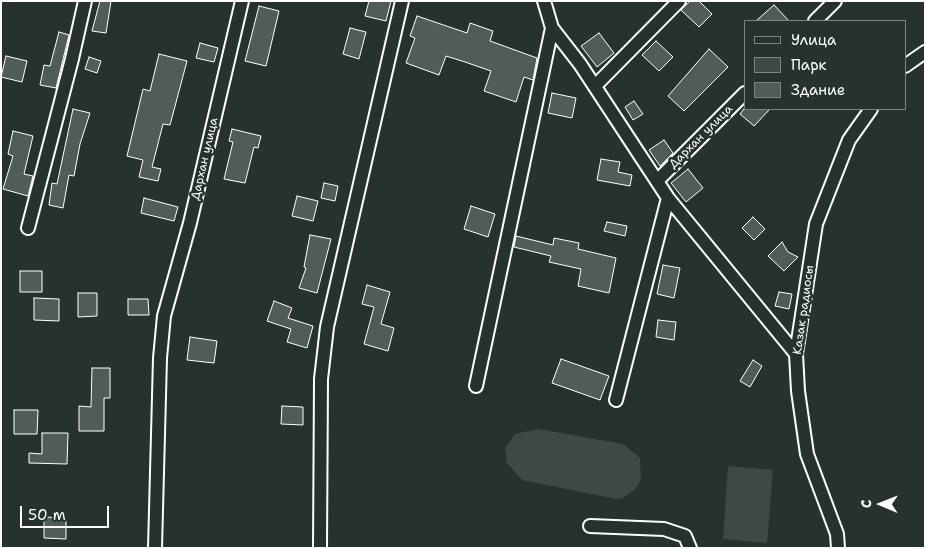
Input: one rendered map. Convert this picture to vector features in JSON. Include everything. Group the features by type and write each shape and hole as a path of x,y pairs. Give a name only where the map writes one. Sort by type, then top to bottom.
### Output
{"street":[{"path":"28,228 72,59 85,1"},
{"name":"Дархан улица","path":"156,548 160,358 164,316 190,223 242,1"},
{"path":"320,548 321,379 327,327 402,1"},
{"path":"544,1 552,28 595,86 668,198 796,354"},
{"path":"595,86 678,1"},
{"path":"816,20 835,1"},
{"path":"476,386 552,28"},
{"path":"906,65 925,52"},
{"name":"Дархан улица","path":"657,182 744,94"},
{"name":"Казак радиосы","path":"838,548 837,534 807,454 798,391 796,354 816,224 849,140 870,110"},
{"path":"616,400 668,198"},
{"path":"590,526 664,529 685,536 690,548"}],"green space":[{"path":"538,429 623,444 640,458 641,480 635,489 623,498 616,499 522,480 507,463 505,448 515,434"},
{"path":"728,466 773,470 767,543 723,539"}],"building":[{"path":"100,1 111,1 106,33 92,31"},
{"path":"369,1 391,1 386,21 365,16"},
{"path":"690,1 699,1 712,14 699,27 681,10"},
{"path":"774,5 788,20 757,20"},
{"path":"259,6 279,11 266,66 245,61"},
{"path":"417,16 467,33 470,23 493,31 490,41 537,58 533,80 524,77 516,102 484,91 491,71 446,56 439,75 406,63 415,38 410,36"},
{"path":"350,28 366,32 359,59 343,54"},
{"path":"59,32 69,35 56,88 40,85 44,65 50,66"},
{"path":"599,33 614,53 597,67 581,46"},
{"path":"656,41 673,57 659,71 642,55"},
{"path":"200,43 218,48 214,62 196,58"},
{"path":"709,49 728,67 684,111 668,96"},
{"path":"159,54 187,61 170,125 163,124 152,167 161,169 158,181 139,177 143,160 127,156 143,89 150,91"},
{"path":"6,56 27,61 22,82 1,77"},
{"path":"89,57 101,61 97,73 85,69"},
{"path":"552,93 576,98 572,118 548,113"},
{"path":"634,101 643,114 633,120 625,107"},
{"path":"73,109 90,113 80,144 74,176 69,175 63,208 49,205 52,183 57,184"},
{"path":"744,109 769,110 754,126 740,114"},
{"path":"232,129 261,136 258,148 254,147 245,183 224,179 233,142 229,141"},
{"path":"13,131 33,136 24,174 33,176 28,196 3,189 13,156 8,154"},
{"path":"664,140 673,153 660,166 649,150"},
{"path":"601,159 620,162 618,172 632,175 630,186 597,180"},
{"path":"688,169 703,188 686,202 671,183"},
{"path":"324,183 338,186 335,201 321,198"},
{"path":"297,196 318,201 313,221 292,216"},
{"path":"144,198 178,207 174,221 141,213"},
{"path":"471,206 495,214 488,237 464,229"},
{"path":"753,217 765,229 754,240 742,228"},
{"path":"607,222 627,226 625,236 604,231"},
{"path":"310,235 331,239 317,293 299,288 306,268 304,267"},
{"path":"516,236 553,245 554,238 579,243 578,249 616,258 609,293 578,286 581,269 549,262 551,256 514,247"},
{"path":"782,242 788,252 798,257 784,271 768,256"},
{"path":"663,265 680,268 674,298 657,294"},
{"path":"20,271 42,271 42,292 20,292"},
{"path":"367,285 390,292 381,324 394,328 388,351 364,344 374,307 362,304"},
{"path":"779,292 792,294 789,309 775,306"},
{"path":"78,293 97,293 97,316 78,317"},
{"path":"34,298 59,299 59,321 34,320"},
{"path":"128,299 148,299 149,315 128,315"},
{"path":"274,301 292,308 288,318 313,326 307,348 287,342 291,329 267,321"},
{"path":"658,320 676,322 674,340 656,337"},
{"path":"190,337 217,341 214,363 187,360"},
{"path":"561,359 609,376 600,400 552,383"},
{"path":"753,360 762,366 750,387 740,381"},
{"path":"92,368 110,368 110,398 104,398 104,431 79,431 79,406 91,407"},
{"path":"282,406 303,407 303,425 281,424"},
{"path":"14,410 38,410 37,434 14,434"},
{"path":"42,433 68,433 67,464 29,463 29,453 42,454"},
{"path":"44,517 66,518 66,539 44,538"}]}
